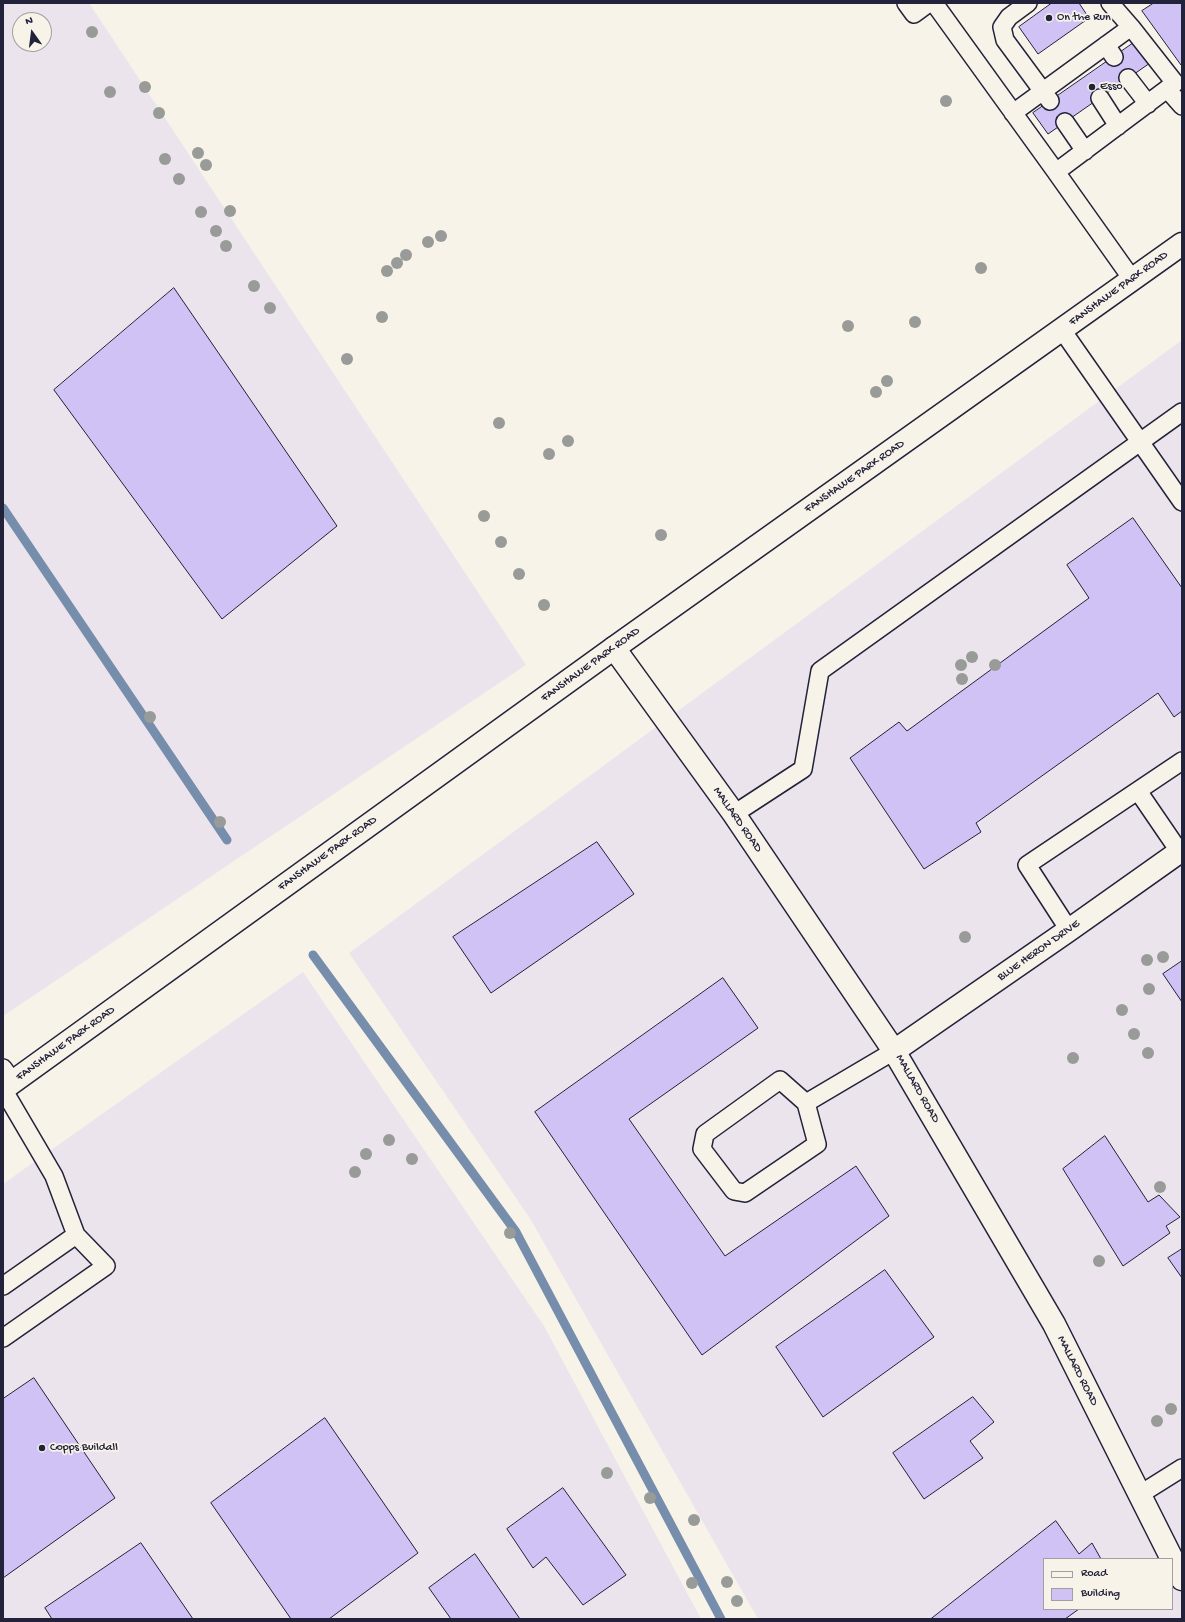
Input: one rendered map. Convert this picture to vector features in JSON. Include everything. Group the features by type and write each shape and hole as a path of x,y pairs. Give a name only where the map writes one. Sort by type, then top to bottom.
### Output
{"street":[{"name":"FANSHAWE PARK ROAD","path":"6,1079 231,924 614,648 1182,244"},
{"name":"MALLARD ROAD","path":"614,648 734,814 894,1051 1054,1324 1171,1558"},
{"name":"BLUE HERON DRIVE","path":"894,1051 1069,930 1181,850"},
{"name":"MALLARD ROAD","path":"1173,1561 1182,1579"}],"lane":[{"path":"906,3 914,14 929,3"},
{"path":"934,3 1132,279"},
{"path":"1028,3 1009,17 1002,27 1005,40 1046,96"},
{"path":"1056,172 1175,83 1110,3"},
{"path":"1013,113 1046,96 1110,51 1130,27"},
{"path":"1128,78 1148,104"},
{"path":"1167,89 1182,106"},
{"path":"1100,98 1118,126"},
{"path":"1065,122 1085,151"},
{"path":"1062,330 1182,502"},
{"path":"734,814 803,769 820,671 1182,412"},
{"path":"1069,930 1028,866 1182,761"},
{"path":"1138,791 1181,850"},
{"path":"806,1104 894,1051"},
{"path":"3,1338 106,1266 76,1235 54,1176 6,1079"},
{"path":"780,1080 806,1104 817,1144 745,1193 734,1190 702,1148 705,1134 780,1080"},
{"path":"3,1286 76,1235"},
{"path":"1139,1495 1182,1468"}],"shaded area":[{"path":"3,3 89,3 526,665 3,1016"},
{"path":"1182,340 1182,1619 758,1619 531,1220 349,953"},
{"path":"303,972 544,1326 701,1619 3,1619 3,1184"}],"building":[{"path":"1052,3 1079,3 1089,18 1038,54 1019,27"},
{"path":"1154,3 1182,3 1181,65 1142,11"},
{"path":"1135,42 1150,63 1048,134 1033,113"},
{"path":"174,288 337,526 222,619 54,390"},
{"path":"1133,518 1182,588 1182,711 1174,717 1158,693 976,823 981,832 924,869 850,758 899,722 907,731 1089,598 1067,565"},
{"path":"597,842 634,894 491,993 453,937"},
{"path":"1182,961 1182,1002 1163,974"},
{"path":"723,978 758,1028 629,1119 725,1256 856,1166 889,1216 702,1355 535,1112"},
{"path":"1105,1136 1148,1202 1159,1195 1180,1217 1166,1226 1170,1233 1123,1266 1063,1169"},
{"path":"1182,1249 1182,1278 1168,1258"},
{"path":"885,1270 934,1337 823,1417 776,1347"},
{"name":"Copps Buildall","path":"34,1378 115,1498 3,1578 3,1399"},
{"path":"973,1397 994,1422 970,1441 983,1458 924,1499 893,1453"},
{"path":"325,1418 418,1553 329,1619 291,1619 211,1503"},
{"path":"563,1488 626,1575 583,1605 546,1557 533,1568 507,1529"},
{"path":"1056,1521 1079,1554 1092,1543 1100,1558 1043,1558 1043,1610 1078,1610 1065,1619 931,1619"},
{"path":"141,1543 193,1619 52,1619 45,1608"},
{"path":"475,1554 520,1619 451,1619 429,1588"}],"waterway":[{"path":"3,508 227,840"},
{"path":"313,955 516,1232 721,1619"}],"place":[{"name":"On the Run","path":"1049,18"},
{"name":"Esso","path":"1092,87"},
{"name":"Copps Buildall","path":"42,1448"}]}
